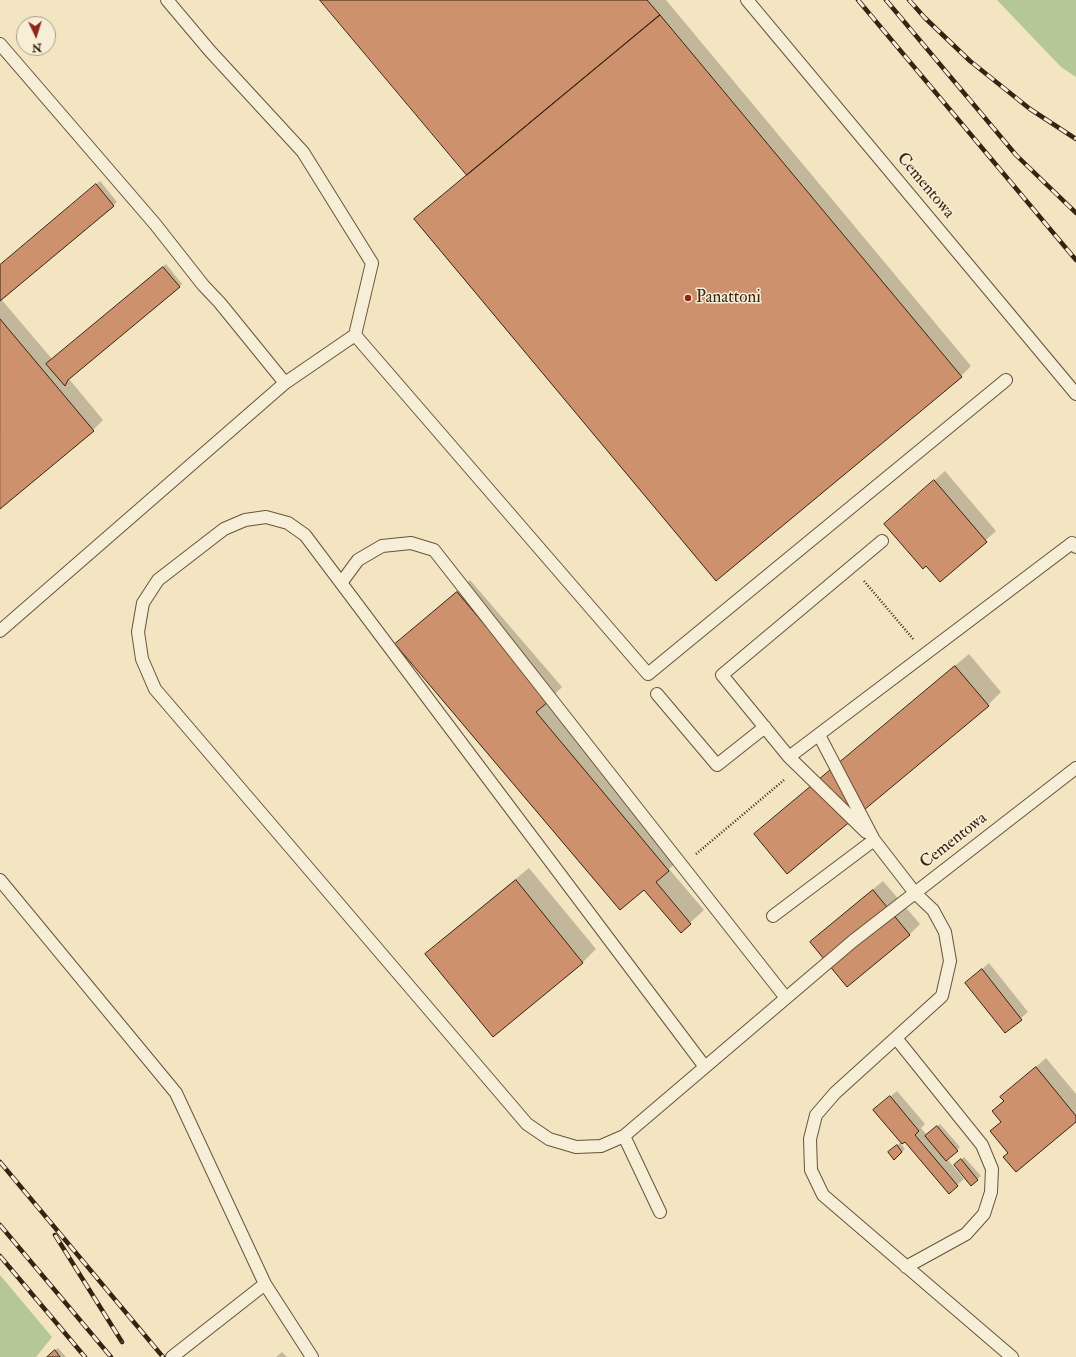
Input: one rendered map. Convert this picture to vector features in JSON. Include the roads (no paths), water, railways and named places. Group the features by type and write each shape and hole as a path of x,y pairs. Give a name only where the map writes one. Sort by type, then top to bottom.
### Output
{"lane":[{"path":"0,631 285,383 355,335 372,264 303,152 210,51 166,0"},
{"name":"Cementowa","path":"747,0 1076,394"},
{"path":"0,44 154,224 285,383"},
{"path":"355,335 648,674 1006,380"},
{"name":"Cementowa","path":"705,1067 305,535 288,523 266,517 245,520 224,529 158,580 144,603 138,632 142,659 156,689 527,1124 549,1139 576,1147 602,1146 624,1136 853,941 1076,768"},
{"path":"882,541 722,675 789,757 874,840 915,893 933,910 945,932 950,961 942,996 835,1093 816,1116 810,1139 811,1170 823,1195 1012,1357"},
{"path":"341,583 358,560 382,546 411,543 434,550 786,998"},
{"path":"789,757 1072,543 1076,547"},
{"path":"657,694 717,765 765,727"},
{"path":"819,735 874,840"},
{"path":"773,916 874,840"},
{"path":"0,880 176,1093 265,1284 312,1357"},
{"path":"896,1038 982,1145 992,1169 991,1192 984,1214 966,1234 906,1267"},
{"path":"624,1136 660,1212"},
{"path":"172,1357 265,1284"}],"railway":[{"path":"858,0 1076,260"},
{"path":"886,0 1016,155 1076,213"},
{"path":"909,0 925,18 970,61 1030,109 1076,139"},
{"path":"0,1162 163,1357"},
{"path":"0,1225 111,1357"},
{"path":"55,1235 122,1342"},
{"path":"0,1256 85,1357"}],"place":[{"name":"Panattoni","path":"688,298"}]}
